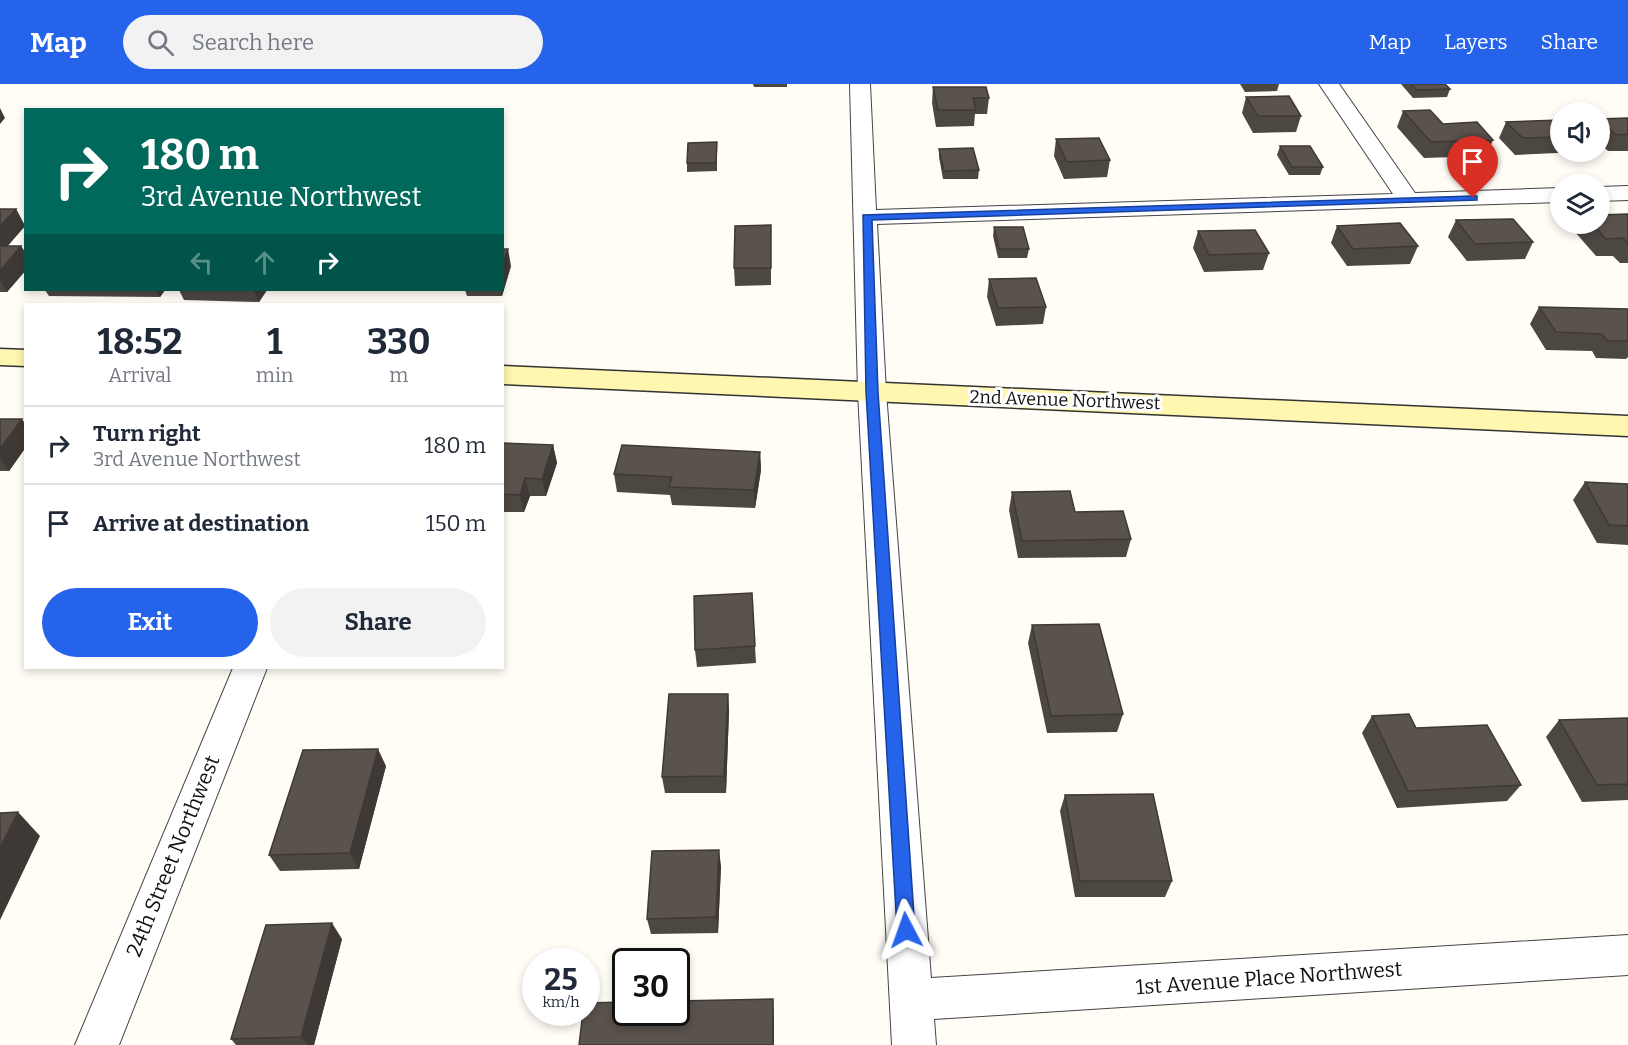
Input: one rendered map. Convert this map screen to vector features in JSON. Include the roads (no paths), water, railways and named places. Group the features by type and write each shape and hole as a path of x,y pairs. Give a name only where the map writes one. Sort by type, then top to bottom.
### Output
{"main road":[{"path":"0,357 24,358"},
{"name":"2nd Avenue Northwest","path":"504,375 1628,426"}],"street":[{"path":"860,84 867,217 872,392 914,1045"},
{"path":"1329,84 1409,201"},
{"path":"1610,194 1628,193"},
{"path":"867,217 1550,195"},
{"name":"24th Street Northwest","path":"97,1045 250,669"},
{"name":"1st Avenue Place Northwest","path":"911,1000 1628,955"}]}
